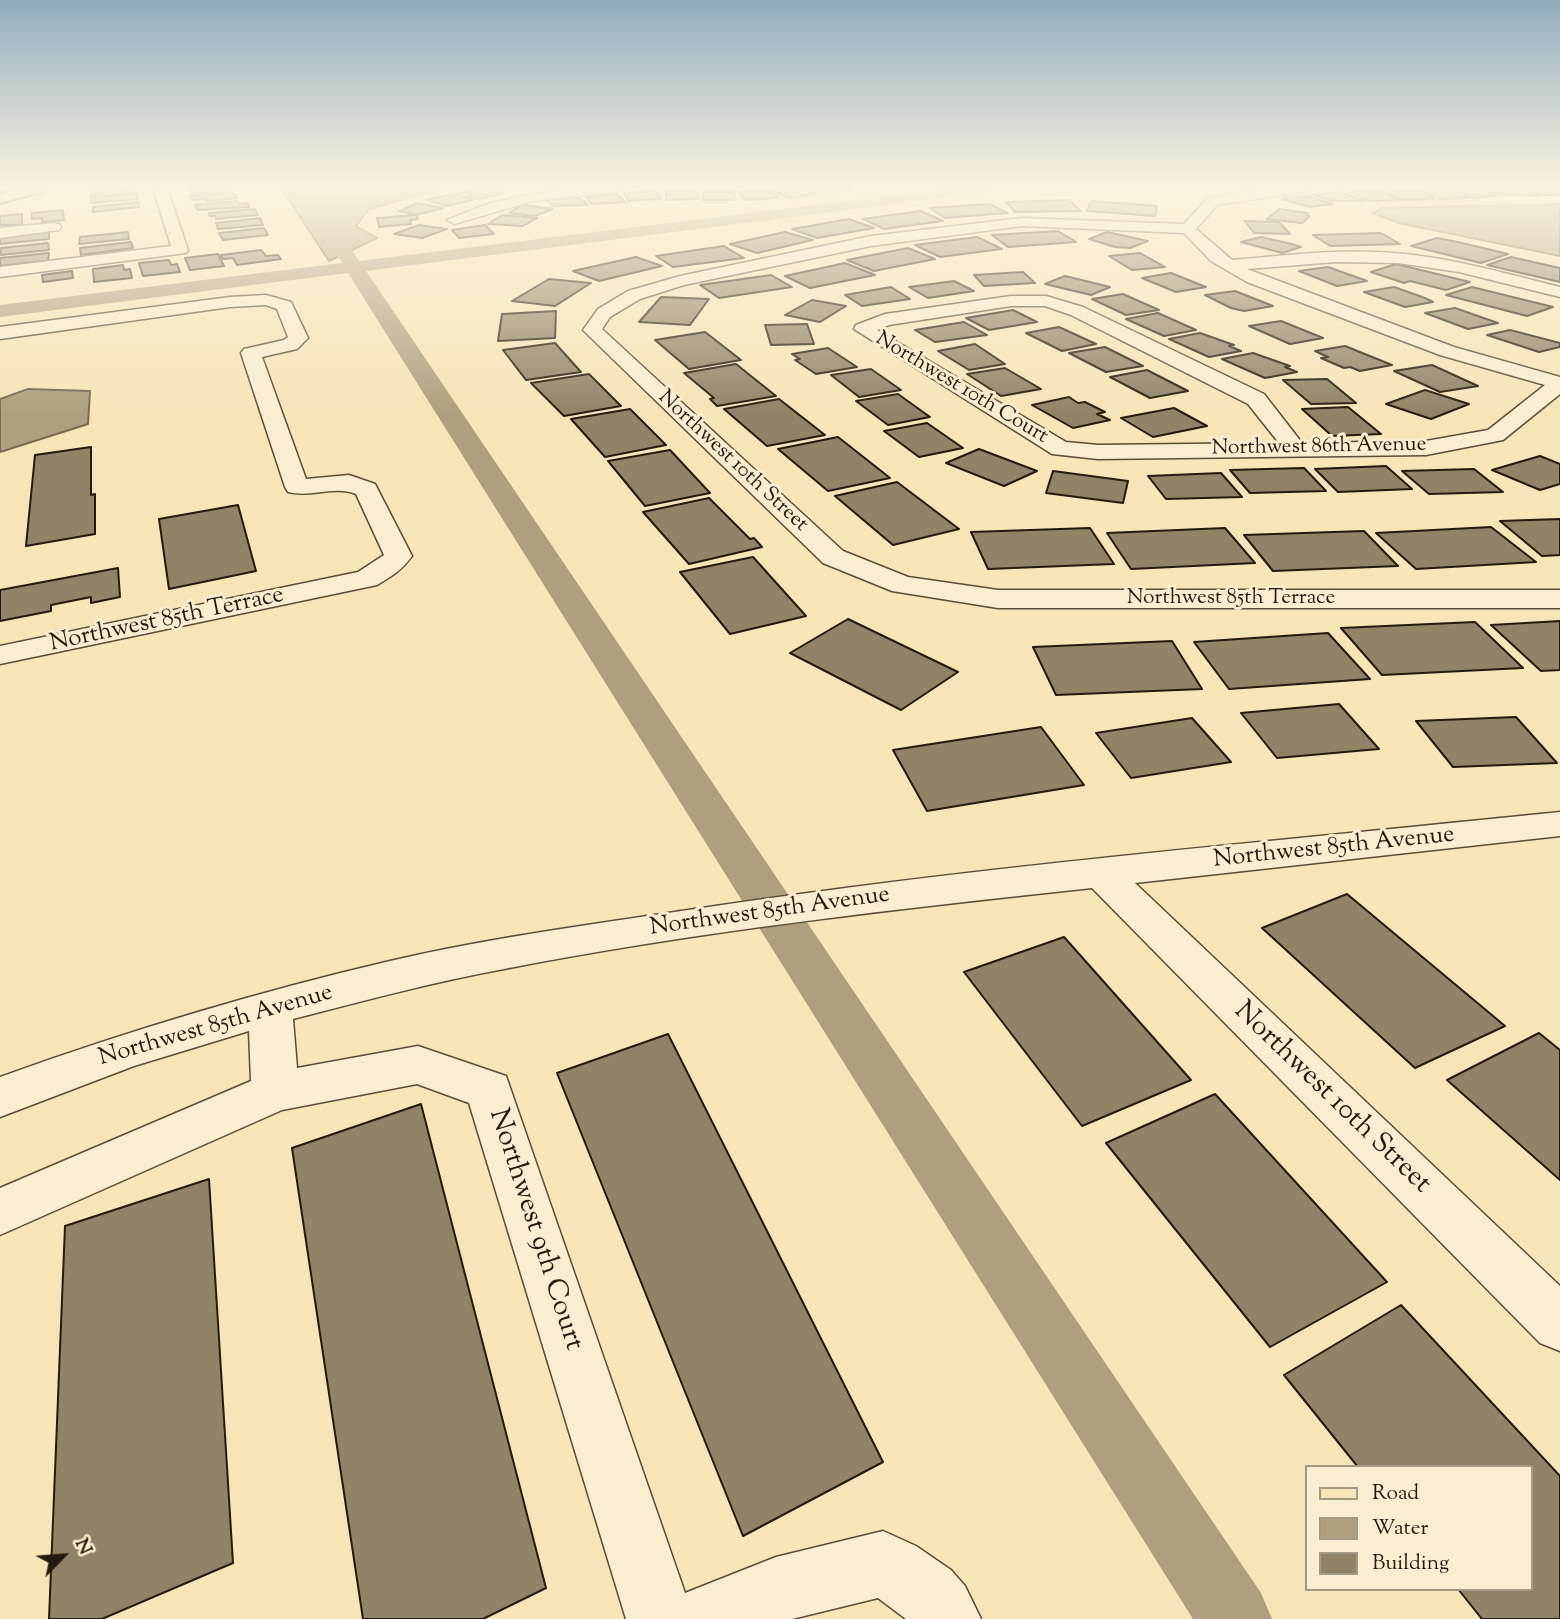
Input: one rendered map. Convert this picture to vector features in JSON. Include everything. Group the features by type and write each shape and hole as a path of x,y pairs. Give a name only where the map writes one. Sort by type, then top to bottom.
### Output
{"street":[{"path":"0,272 69,264"},
{"name":"Northwest 10th Street","path":"761,264 680,281 634,295 604,313 592,330 833,557 902,585"},
{"path":"1224,265 1248,264"},
{"path":"1434,264 1560,292"},
{"path":"1224,265 1447,351 1560,383"},
{"name":"Northwest 85th Terrace","path":"0,333 230,302 269,300 285,306 298,338 290,345 251,353 297,487 349,482 366,489 398,556 390,566 367,579 0,655"},
{"path":"863,329 885,320 1011,302 1046,301 1077,311 1256,399 1297,451"},
{"name":"Northwest 10th Court","path":"863,329 1060,449"},
{"name":"Northwest 86th Avenue","path":"1060,449 1098,452 1297,451 1426,447 1495,435 1560,383"},
{"name":"Northwest 85th Terrace","path":"902,585 998,599 1560,599"},
{"name":"Northwest 85th Avenue","path":"0,1097 124,1051 270,1008 391,977 639,930 832,902 1560,824"},
{"name":"Northwest 10th Street","path":"1102,874 1560,1324"},
{"path":"0,1212 275,1092 270,1008"},
{"name":"Northwest 9th Court","path":"275,1092 418,1066 489,1090 660,1619"},
{"path":"704,1619 776,1590 883,1564 919,1584 940,1604 947,1619"}],"water":[{"path":"28,389 90,391 88,424 0,452 0,399"}],"building":[{"path":"139,264 177,264 180,272 143,276"},
{"path":"187,264 223,264 224,266 190,270"},
{"path":"607,264 655,264 662,266 599,281 573,271"},
{"path":"668,264 700,264 673,267"},
{"path":"842,264 875,275 810,288 785,276"},
{"path":"856,264 912,264 874,271"},
{"path":"1121,264 1159,264 1165,267 1132,270"},
{"path":"1396,264 1470,282 1446,290 1410,281 1404,283 1371,272"},
{"path":"1540,264 1560,268 1560,282 1487,265"},
{"path":"123,265 124,270 130,269 132,278 94,282 93,269"},
{"path":"1328,267 1367,281 1337,286 1299,271"},
{"path":"72,271 73,278 43,282 42,275"},
{"path":"1023,272 1035,283 984,286 974,275"},
{"path":"1171,273 1206,287 1176,292 1142,278"},
{"path":"771,275 792,287 719,298 700,285"},
{"path":"1065,276 1110,287 1091,295 1045,284"},
{"path":"549,279 591,283 555,306 512,301"},
{"path":"954,281 974,291 928,298 909,287"},
{"path":"891,287 910,299 862,306 845,295"},
{"path":"1394,287 1433,302 1405,307 1364,292"},
{"path":"1472,287 1553,307 1527,316 1446,295"},
{"path":"1235,291 1273,306 1244,311 1231,308 1205,295"},
{"path":"1123,294 1159,310 1126,315 1092,299"},
{"path":"661,297 709,299 690,325 639,322"},
{"path":"812,300 846,306 820,322 785,315"},
{"path":"1455,308 1498,323 1468,329 1425,313"},
{"path":"1013,310 1037,322 989,330 966,318"},
{"path":"556,311 555,338 498,341 502,314"},
{"path":"1158,313 1196,330 1164,336 1126,319"},
{"path":"1281,321 1323,338 1290,344 1249,326"},
{"path":"964,322 987,335 935,342 915,330"},
{"path":"807,324 814,344 771,345 765,325"},
{"path":"1059,327 1096,344 1062,351 1026,333"},
{"path":"1510,330 1560,343 1560,347 1539,352 1487,335"},
{"path":"705,332 741,360 689,369 655,340"},
{"path":"1200,333 1234,345 1229,346 1241,351 1209,357 1169,339"},
{"path":"555,343 581,372 526,380 503,350"},
{"path":"975,344 1005,364 969,370 938,351"},
{"path":"1345,346 1392,365 1360,371 1344,368 1321,358 1328,357 1315,351"},
{"path":"1105,347 1143,366 1106,372 1069,353"},
{"path":"828,348 857,367 816,374 795,360 800,359 792,354"},
{"path":"1253,353 1290,366 1285,367 1297,372 1265,378 1222,359"},
{"path":"736,364 776,396 717,406 710,399 714,398 684,373"},
{"path":"1432,365 1478,386 1440,392 1394,371"},
{"path":"1005,368 1041,389 1001,396 967,374"},
{"path":"871,369 901,390 859,397 831,375"},
{"path":"1147,370 1188,391 1150,398 1110,377"},
{"path":"589,374 621,406 564,416 531,383"},
{"path":"1327,379 1356,403 1311,404 1283,380"},
{"path":"1425,390 1469,404 1431,419 1386,404"},
{"path":"898,394 930,417 888,425 856,401"},
{"path":"1069,397 1105,412 1097,414 1110,420 1073,428 1032,405"},
{"path":"779,399 825,435 767,446 724,409"},
{"path":"1348,407 1381,434 1332,436 1302,409"},
{"path":"1174,408 1207,426 1153,437 1121,418"},
{"path":"630,409 666,445 605,457 571,419"},
{"path":"927,423 963,448 919,457 884,431"},
{"path":"838,437 890,478 828,491 778,449"},
{"path":"91,447 91,495 95,494 95,534 26,546 35,455"},
{"path":"979,449 1037,471 1004,486 946,463"},
{"path":"670,450 710,493 645,506 608,461"},
{"path":"1540,456 1560,464 1560,484 1540,490 1492,470"},
{"path":"1386,466 1412,489 1338,492 1315,469"},
{"path":"1304,468 1326,491 1250,493 1230,470"},
{"path":"1474,469 1503,492 1429,494 1402,471"},
{"path":"1053,471 1128,481 1123,503 1046,493"},
{"path":"1221,473 1242,497 1166,499 1148,476"},
{"path":"897,482 959,529 893,545 835,496"},
{"path":"709,498 750,539 754,538 762,547 689,564 643,512"},
{"path":"238,505 256,571 169,589 159,519"},
{"path":"1560,519 1560,555 1542,556 1500,521"},
{"path":"1491,527 1536,562 1416,569 1376,533"},
{"path":"1090,528 1114,564 988,569 971,532"},
{"path":"1225,528 1255,563 1131,569 1107,533"},
{"path":"1364,531 1398,566 1273,571 1244,535"},
{"path":"753,557 806,616 730,634 680,572"},
{"path":"118,568 120,597 91,603 91,597 51,605 51,611 0,621 0,590"},
{"path":"848,619 958,672 901,710 790,653"},
{"path":"1560,621 1560,670 1541,671 1491,625"},
{"path":"1475,622 1523,668 1382,675 1341,628"},
{"path":"1328,633 1370,679 1229,689 1194,642"},
{"path":"1172,641 1202,689 1056,695 1033,647"},
{"path":"1339,704 1379,749 1277,758 1241,713"},
{"path":"1516,717 1557,763 1453,767 1416,721"},
{"path":"1192,718 1231,762 1131,778 1096,733"},
{"path":"1041,727 1084,785 927,811 893,750"},
{"path":"1347,894 1505,1026 1415,1068 1262,928"},
{"path":"1064,937 1191,1080 1082,1126 964,972"},
{"path":"1539,1033 1560,1050 1560,1180 1447,1080"},
{"path":"668,1034 883,1462 743,1536 557,1073"},
{"path":"1215,1094 1387,1282 1270,1347 1106,1143"},
{"path":"421,1104 546,1588 483,1619 363,1619 292,1148"},
{"path":"209,1179 233,1563 102,1619 49,1619 65,1226"},
{"path":"1401,1305 1560,1476 1560,1619 1482,1619 1460,1591 1532,1591 1532,1465 1356,1465 1284,1375"}],"waterway":[{"path":"351,264 354,267"},
{"path":"354,267 382,264"},
{"path":"0,311 354,267"},
{"path":"354,267 1235,1619"}]}
